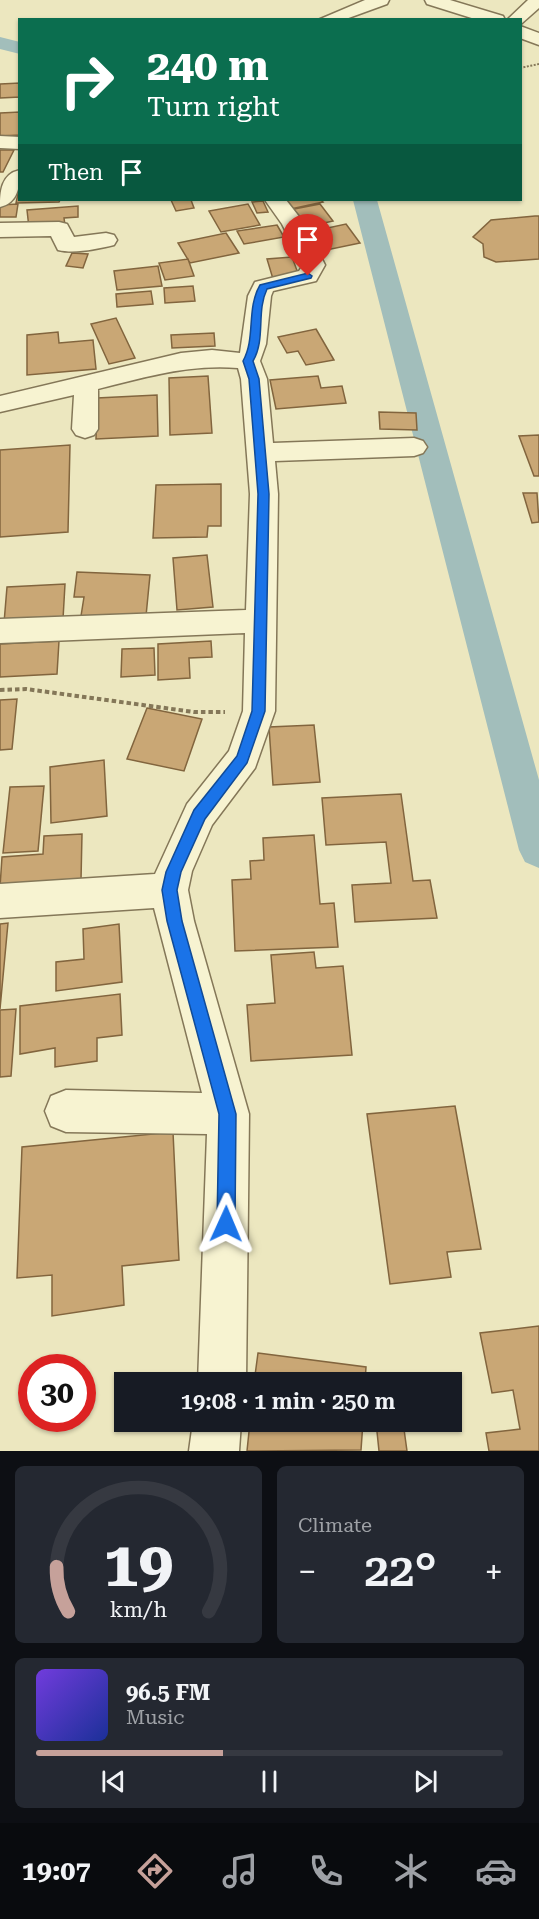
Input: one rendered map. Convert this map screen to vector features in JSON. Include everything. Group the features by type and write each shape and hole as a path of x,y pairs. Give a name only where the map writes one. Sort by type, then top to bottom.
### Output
{"street":[{"path":"332,18 381,0"},
{"path":"433,0 491,18"},
{"path":"517,18 538,0"},
{"path":"522,32 539,40"},
{"path":"0,142 18,143"},
{"path":"0,201 18,178"},
{"path":"248,361 254,352 258,298 263,287 308,276 314,265 293,223 277,201"},
{"path":"0,230 59,229 66,245 106,240"},
{"path":"7,408 84,384 181,361 212,358 248,361"},
{"path":"222,1372 228,1114 175,921 170,890 174,872 199,815 243,759 259,711 264,494 254,379 248,361"},
{"path":"84,384 87,397 85,429"},
{"path":"260,453 414,447"},
{"path":"0,631 260,621"},
{"path":"0,901 170,890"},
{"path":"66,1111 228,1114"},
{"path":"214,1451 217,1432"}],"path":[{"path":"522,68 539,64"},
{"path":"0,690 26,689 194,712 259,711"}],"building":[{"path":"18,83 18,97 0,98 0,84"},
{"path":"18,112 18,135 0,136 0,113"},
{"path":"0,150 14,150 3,172 0,172"},
{"path":"18,194 18,201 60,201 59,202 16,203"},
{"path":"171,201 191,201 194,208 176,211"},
{"path":"263,201 268,212 257,213 252,202"},
{"path":"280,201 323,202 286,210"},
{"path":"18,204 16,217 0,217 0,205"},
{"path":"248,204 260,225 221,232 209,211"},
{"path":"320,204 333,221 302,228 289,210"},
{"path":"78,206 78,217 64,218 65,225 29,228 27,210"},
{"path":"539,216 539,259 496,262 484,257 483,244 473,237 491,220"},
{"path":"346,224 360,243 317,252 304,233"},
{"path":"277,225 284,237 244,244 237,231"},
{"path":"226,233 239,253 190,263 178,243"},
{"path":"72,253 88,254 83,268 66,266"},
{"path":"292,257 299,276 273,279 267,259"},
{"path":"188,259 194,276 165,280 159,263"},
{"path":"158,266 162,286 117,290 114,271"},
{"path":"193,286 195,301 165,303 164,288"},
{"path":"151,291 153,304 117,307 116,294"},
{"path":"116,318 135,358 109,364 91,324"},
{"path":"316,329 334,360 306,365 298,351 287,353 278,337"},
{"path":"58,332 59,343 93,340 96,369 27,375 27,335"},
{"path":"214,333 215,346 172,348 171,335"},
{"path":"208,376 212,433 170,435 169,378"},
{"path":"318,376 321,388 342,386 346,403 276,409 270,380"},
{"path":"157,395 158,436 96,439 97,398"},
{"path":"379,412 416,413 417,430 380,429"},
{"path":"539,435 539,476 534,476 519,436"},
{"path":"70,445 68,532 0,537 0,450"},
{"path":"221,484 221,526 208,526 207,537 153,538 156,485"},
{"path":"523,493 537,493 539,522 532,523"},
{"path":"207,555 213,607 177,610 173,558"},
{"path":"77,572 150,575 146,616 81,616 84,597 74,597"},
{"path":"65,584 63,619 4,623 7,587"},
{"path":"59,641 57,674 0,677 0,644"},
{"path":"211,641 212,657 189,658 190,678 158,680 158,644"},
{"path":"154,648 155,675 121,677 122,649"},
{"path":"17,699 12,749 0,750 0,700"},
{"path":"147,708 202,719 184,771 127,759"},
{"path":"314,725 320,782 273,785 269,727"},
{"path":"104,760 107,816 51,823 50,767"},
{"path":"44,786 38,851 3,853 10,787"},
{"path":"401,794 413,881 430,880 437,918 355,922 352,885 391,883 386,842 326,845 322,798"},
{"path":"82,834 81,880 0,887 2,857 43,854 44,836"},
{"path":"314,835 320,904 334,903 338,947 235,951 232,880 251,879 250,861 264,860 263,838"},
{"path":"8,923 0,1009 0,924"},
{"path":"119,924 122,982 56,991 56,962 84,959 83,929"},
{"path":"314,952 316,968 343,966 352,1055 251,1061 247,1005 275,1003 271,955"},
{"path":"120,994 122,1035 97,1038 97,1061 55,1067 55,1048 20,1054 20,1006"},
{"path":"16,1009 11,1076 0,1077 0,1010"},
{"path":"455,1106 481,1249 447,1252 451,1277 390,1284 367,1114"},
{"path":"173,1132 179,1260 122,1266 124,1305 52,1316 52,1275 17,1278 22,1147"},
{"path":"539,1326 539,1451 489,1451 486,1433 520,1429 513,1390 492,1393 480,1333"},
{"path":"258,1353 366,1367 366,1372 255,1372"},
{"path":"249,1432 362,1432 361,1450 247,1451"},
{"path":"377,1432 404,1432 407,1451 379,1451"}],"waterway":[{"path":"0,43 18,48"},
{"path":"365,201 539,850"}],"route":[{"path":"226,1224 228,1114 175,921 170,890 174,872 199,815 243,759 259,711 264,494 254,379 248,361 254,352 258,298 263,287 279,281 308,276"}]}
